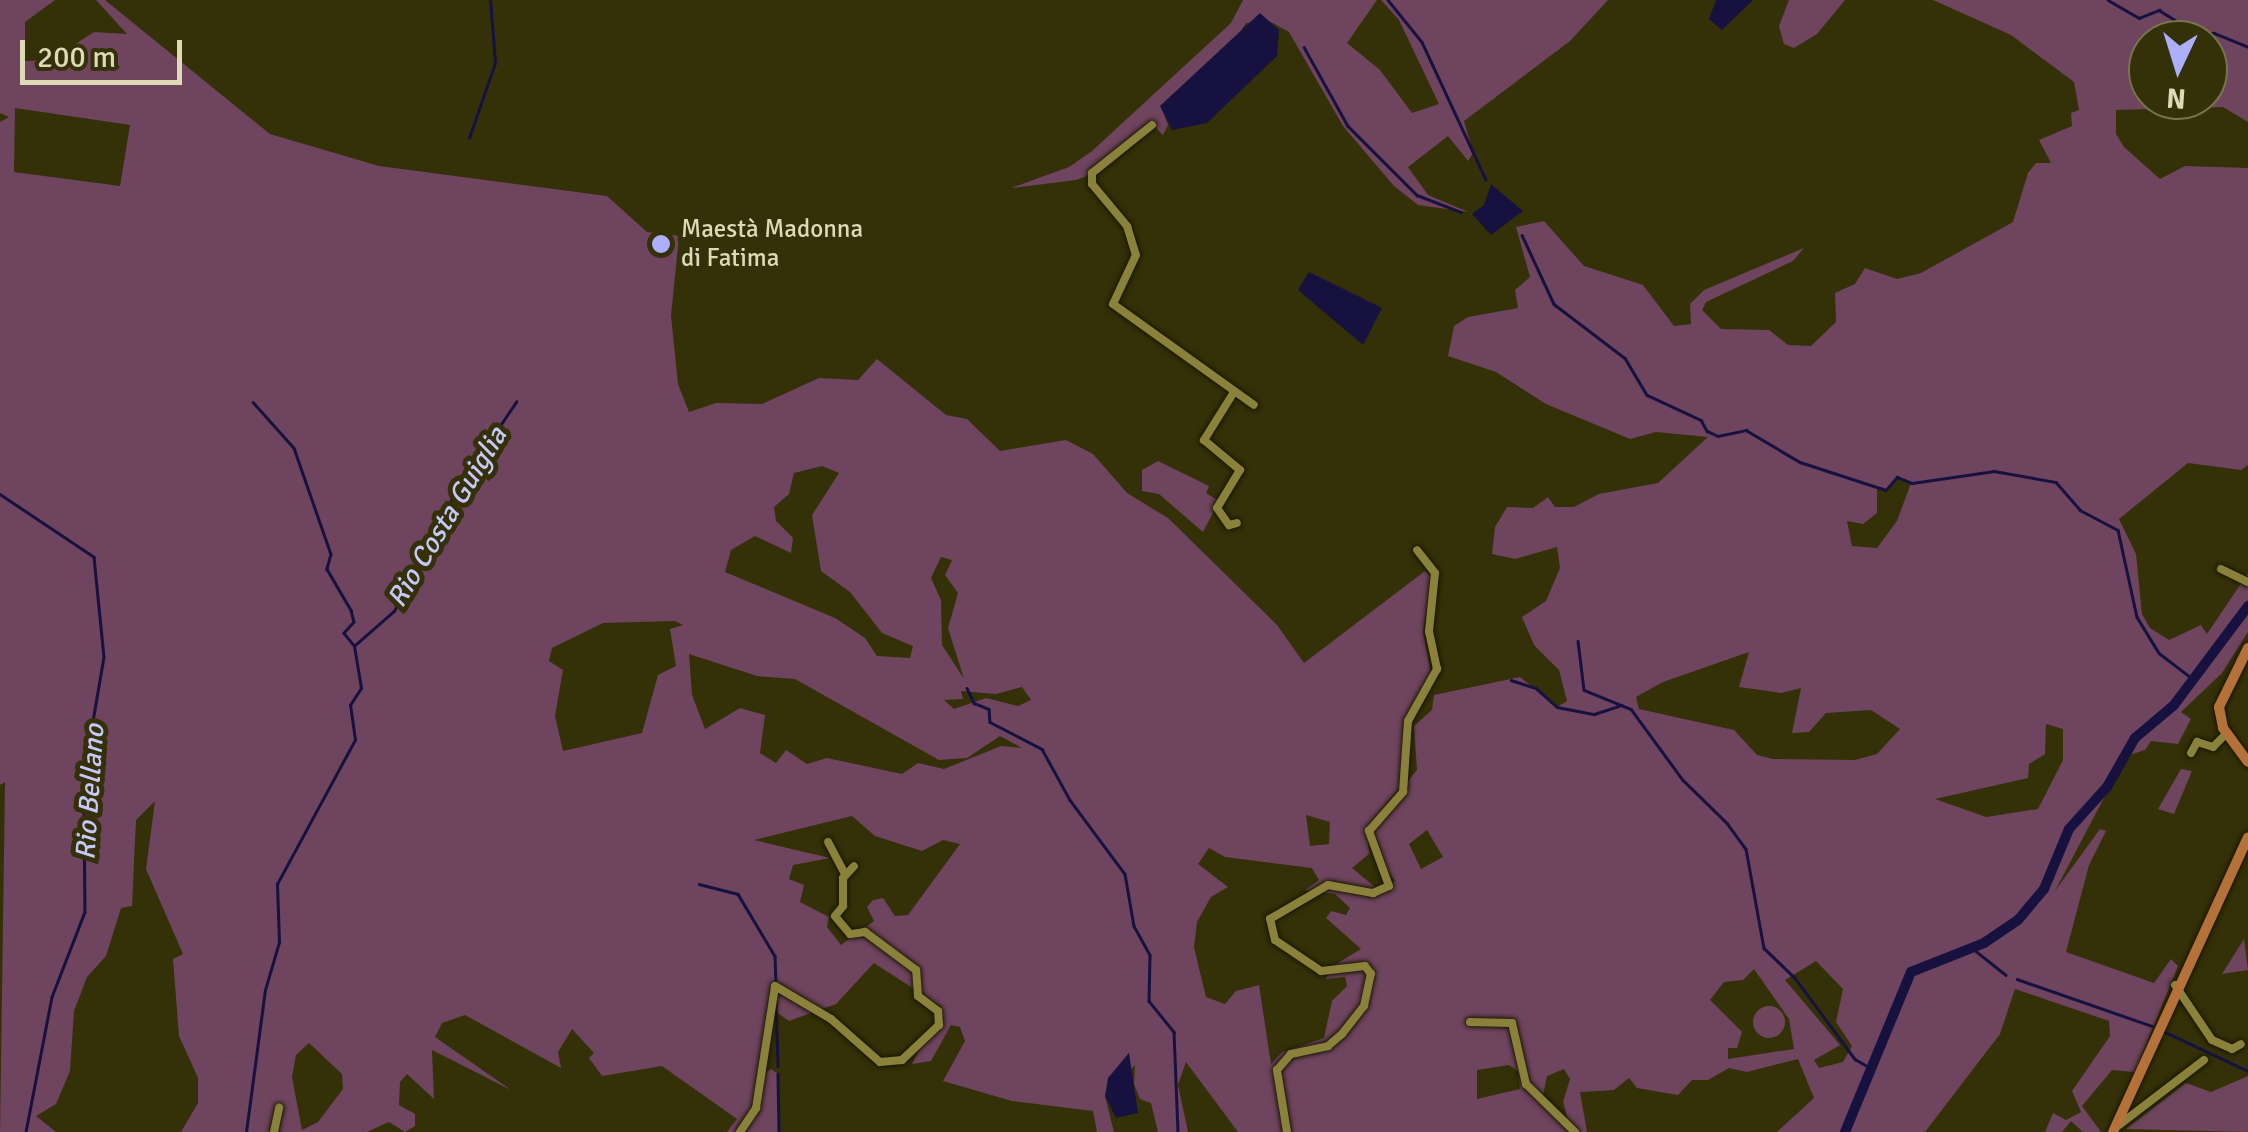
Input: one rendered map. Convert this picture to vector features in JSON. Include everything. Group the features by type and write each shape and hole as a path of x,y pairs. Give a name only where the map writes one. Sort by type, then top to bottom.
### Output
{"main road":[{"path":"2248,648 2220,698 2226,734 2248,762"},
{"path":"2116,1129 2175,984 2248,837"}],"street":[{"path":"1152,125 1092,173 1092,184 1126,226 1136,256 1113,304 1254,405"},
{"path":"1234,392 1204,440 1240,470 1218,508 1229,526 1237,522"},
{"path":"1287,1132 1278,1070 1291,1054 1337,1039 1364,1006 1371,974 1365,966 1321,971 1275,940 1270,918 1336,883 1373,893 1390,886 1368,835 1406,786 1408,721 1437,668 1429,631 1436,578 1417,550"},
{"path":"2221,569 2248,582"},
{"path":"2191,753 2197,742 2213,748 2226,734"},
{"path":"740,1132 756,1108 775,986 831,1019 868,1054 892,1063 938,1025 938,1011 918,996 916,970 865,932 846,932 836,916 844,874 828,842"},
{"path":"844,874 854,866"},
{"path":"2175,984 2212,1040 2232,1049 2241,1044"},
{"path":"1470,1022 1512,1024 1526,1084 1575,1132"},
{"path":"2116,1129 2207,1056 2212,1040"},
{"path":"274,1132 279,1108"}],"shaded area":[{"path":"0,0 55,0 25,22 25,61 51,60 94,32 127,34 96,0 105,0 270,134 379,166 607,196 647,232 679,236 671,316 678,384 689,412 716,403 762,404 819,378 858,380 877,359 946,415 967,419 1000,451 1066,440 1093,454 1127,493 1168,518 1277,625 1304,663 1425,571 1432,577 1423,632 1432,680 1403,721 1401,786 1367,827 1369,854 1352,868 1376,888 1395,881 1369,844 1371,825 1417,770 1414,726 1432,710 1434,695 1520,677 1557,707 1567,701 1559,670 1534,645 1522,617 1546,601 1560,568 1557,547 1515,559 1492,554 1495,527 1507,507 1533,508 1548,497 1555,507 1574,507 1599,494 1658,483 1708,437 1656,432 1630,439 1546,404 1496,372 1448,356 1454,326 1468,317 1518,308 1515,290 1530,277 1516,227 1544,221 1584,266 1643,285 1674,326 1691,324 1690,304 1704,290 1804,248 1793,261 1706,302 1702,310 1721,329 1769,330 1788,345 1811,346 1836,322 1835,293 1855,284 1865,268 1897,279 1921,273 2013,222 2028,173 2036,163 2051,163 2039,140 2072,126 2071,113 2079,110 2074,82 2011,35 1933,0 2248,0 2248,122 2228,110 2228,20 2128,20 2128,110 2116,110 2116,134 2124,147 2160,179 2185,166 2248,168 2248,465 2241,470 2188,463 2119,519 2136,554 2142,614 2150,628 2169,640 2201,625 2207,634 2248,573 2248,632 2222,673 2181,712 2191,719 2178,744 2151,741 2145,750 2126,756 2055,891 2100,829 2106,831 2089,865 2066,952 2154,983 2171,959 2178,966 2135,1072 2112,1070 2082,1106 2101,1132 2083,1132 2071,1121 2062,1132 2045,1132 2053,1113 2066,1120 2081,1112 2072,1091 2110,1036 2109,1021 2015,989 2000,1034 1925,1132 1777,1132 1814,1098 1798,1059 1747,1072 1729,1068 1708,1080 1692,1080 1678,1095 1637,1088 1629,1078 1614,1090 1580,1092 1587,1132 1238,1132 1186,1062 1178,1085 1188,1132 1158,1132 1151,1103 1140,1099 1134,1084 1135,1065 1105,1096 1114,1132 1097,1132 1093,1111 1012,1101 943,1081 965,1041 960,1027 951,1025 931,1061 912,1064 942,1007 874,963 836,1004 789,1021 772,1009 758,1077 771,1069 778,1074 779,1132 727,1132 737,1119 662,1066 602,1076 589,1058 594,1053 572,1029 558,1052 561,1068 465,1015 442,1023 435,1037 511,1090 432,1050 434,1099 407,1074 400,1082 399,1105 415,1114 415,1126 405,1132 389,1122 367,1132 278,1132 282,1118 275,1117 272,1132 181,1132 198,1103 198,1078 179,1036 173,959 183,954 146,869 155,801 136,820 132,906 121,908 106,956 87,977 74,1011 70,1071 56,1104 36,1116 56,1132 0,1132 5,782 0,785 0,122 9,117 0,113","holes":["15,108 130,125 120,186 14,172","822,466 839,473 812,515 821,571 850,592 882,633 913,646 910,658 877,656 865,638 835,618 725,572 731,550 755,536 791,553 793,538 776,521 774,507 789,494 794,473","1897,477 1911,483 1897,521 1877,548 1852,546 1847,521 1863,524 1877,513 1877,488 1886,490","941,557 952,560 945,575 958,593 948,628 964,679 942,645 941,600 931,578","675,621 683,625 670,629 676,666 658,675 642,733 563,751 555,716 563,670 549,661 552,648 603,623","1749,652 1739,687 1781,693 1801,688 1792,733 1809,732 1826,713 1871,710 1900,729 1877,754 1855,760 1773,759 1757,755 1734,730 1639,709 1636,697 1663,682","689,654 757,676 795,679 939,760 967,758 1000,736 1022,748 1001,746 944,769 918,763 902,774 827,758 807,764 786,750 776,763 760,753 765,715 740,708 705,729 692,695","1022,687 1031,700 1018,706 986,698 954,709 944,700 963,699 961,691 996,694","2046,724 2063,729 2063,760 2038,809 1986,817 1935,799 2028,778 2029,764 2045,754","1306,815 1330,822 1329,844 1310,846","852,816 875,836 922,851 943,840 960,844 908,915 895,916 883,898 873,900 867,907 874,921 841,945 827,927 829,917 800,902 804,885 789,879 793,865 830,858 754,840","1427,830 1443,857 1421,869 1409,844","1209,848 1225,857 1312,868 1319,880 1305,890 1335,894 1350,908 1346,915 1331,911 1326,918 1361,949 1331,967 1326,979 1345,977 1347,986 1332,1001 1324,1038 1282,1052 1271,1064 1259,985 1236,991 1225,1004 1206,997 1194,947 1197,922 1211,897 1228,887 1198,864","1816,961 1843,989 1836,1022 1852,1046 1843,1062 1819,1068 1814,1060 1840,1045 1785,980","1754,969 1789,1019 1794,1049 1728,1059 1728,1048 1737,1048 1742,1032 1710,1000 1724,982 1743,980","309,1043 342,1074 343,1089 318,1122 302,1130 292,1077 296,1055","1509,1065 1518,1071 1520,1089 1477,1099 1477,1070","1564,1069 1570,1079 1563,1102 1568,1120 1542,1100 1547,1076"]},
{"path":"1243,0 1377,0 1347,43 1380,70 1412,113 1439,104 1399,20 1381,0 1608,0 1570,41 1464,121 1473,153 1468,161 1448,136 1408,167 1428,195 1468,212 1418,205 1394,186 1343,126 1289,32 1271,22 1246,23 1231,46 1161,106 1168,125 1163,135 1155,127 1098,172 1076,180 1011,188 1069,167 1092,151 1231,23"},
{"path":"1716,0 1753,0 1722,30 1709,19"},
{"path":"1789,0 1845,0 1817,34 1794,48 1784,44 1779,26"},
{"path":"1260,13 1279,30 1277,56 1207,123 1172,130 1160,106"},
{"path":"1491,184 1523,211 1491,235 1472,214 1484,205"},
{"path":"1309,272 1382,308 1363,345 1298,290"},
{"path":"1158,461 1209,486 1206,493 1219,501 1203,532 1159,494 1142,491 1142,470"},
{"path":"2181,769 2192,771 2174,814 2158,809"},
{"path":"2244,939 2248,970 2222,974"},
{"path":"1769,1006 1780,1011 1785,1022 1780,1033 1769,1038 1758,1033 1753,1022 1758,1011"},
{"path":"1129,1053 1138,1113 1116,1118 1105,1096 1108,1078"},
{"path":"2248,1076 2248,1132 2126,1129 2186,1083 2211,1092"}],"waterway":[{"path":"469,138 495,63 490,0"},
{"path":"1388,0 1422,42 1486,180"},
{"path":"2108,0 2139,18 2159,10 2199,35 2214,33 2248,47"},
{"path":"1304,47 1348,126 1417,195 1461,212"},
{"path":"1522,235 1554,304 1625,358 1647,395 1701,420 1707,431 1718,436 1746,430 1800,462 1886,490 1897,477 1912,483 1994,471 2056,482 2080,510 2118,530 2137,617 2159,653 2193,679"},
{"path":"253,402 294,448 331,554 327,569 351,610 354,622 344,633 353,644"},
{"name":"Rio Costa Guiglia","path":"246,1132 265,990 279,942 277,884 355,740 350,705 361,688 354,646 394,611 455,493 516,402"},
{"name":"Rio Bellano","path":"0,494 94,557 104,657 89,745 92,784 84,803 85,912 52,997 26,1132"},
{"path":"1845,1132 1911,972 1984,943 2018,920 2044,889 2069,829 2107,787 2135,738 2174,705 2248,606"},
{"path":"1578,641 1584,690 1631,709 1683,780 1727,823 1746,849 1764,948 1795,978 1855,1059 1872,1069"},
{"path":"1511,680 1536,688 1557,707 1594,714 1622,705"},
{"path":"967,688 974,703 989,709 990,722 1042,749 1070,800 1125,874 1134,926 1150,955 1149,1001 1174,1032 1178,1132"},
{"path":"699,884 738,894 775,956 776,981"},
{"path":"1972,948 2006,975"},
{"path":"2017,979 2152,1026"},
{"path":"776,1001 778,1066"},
{"path":"2165,1032 2248,1071"},
{"path":"778,1074 779,1132"}],"place":[{"name":"Maestà Madonna di Fatima","path":"661,244"}]}
